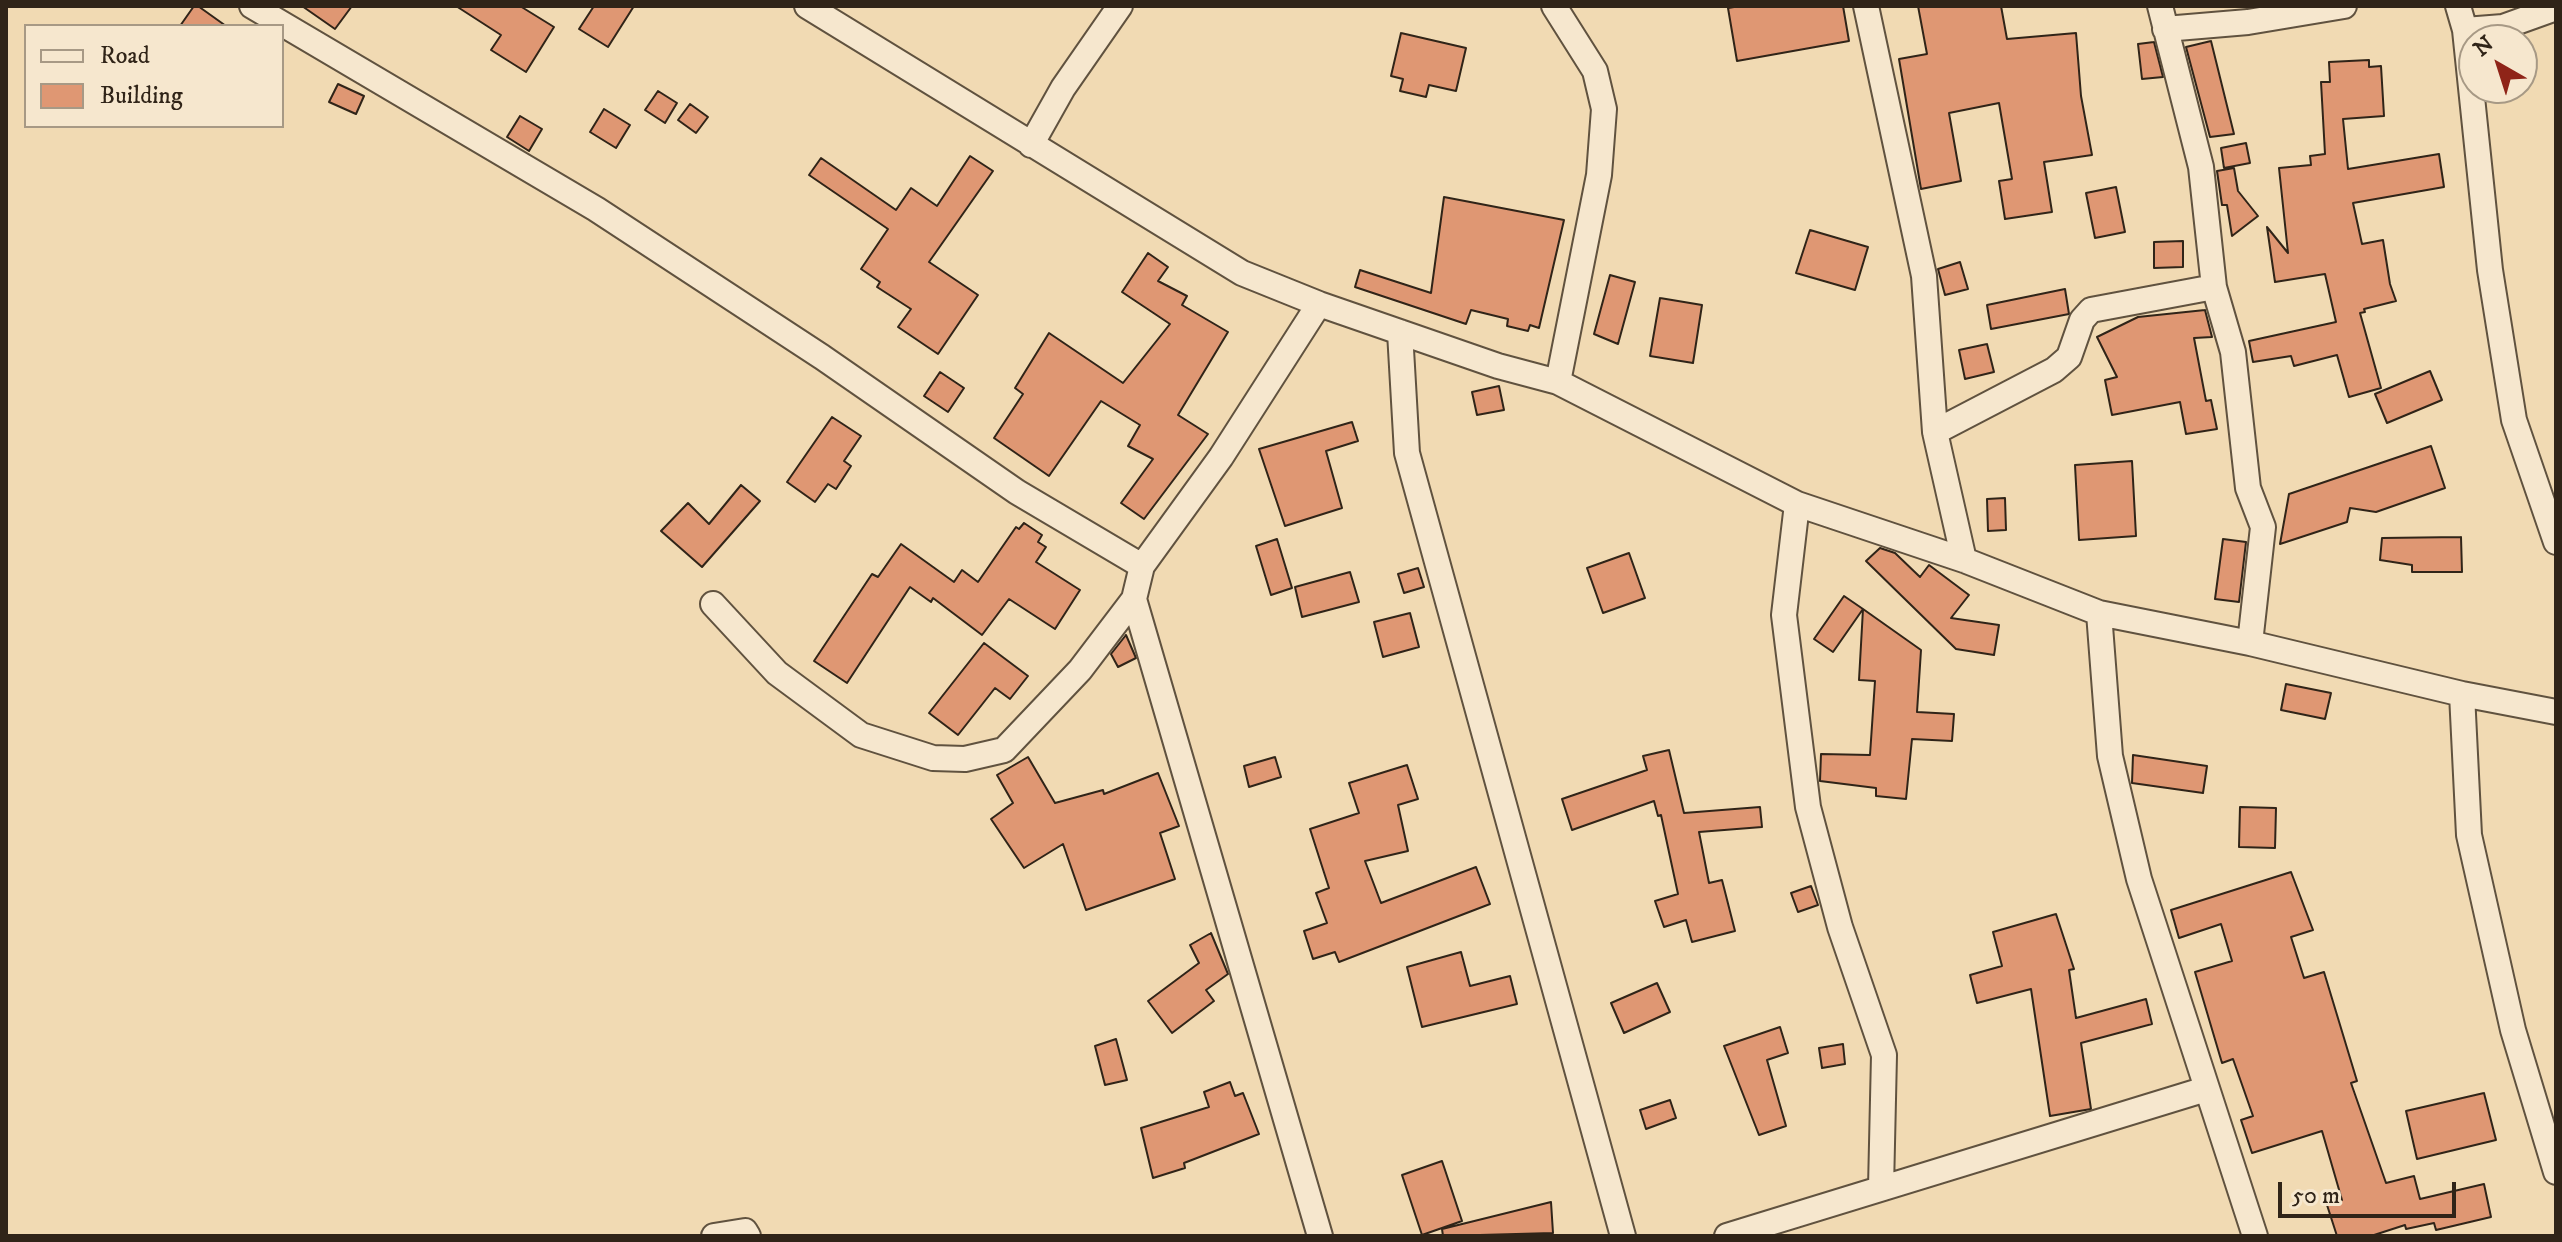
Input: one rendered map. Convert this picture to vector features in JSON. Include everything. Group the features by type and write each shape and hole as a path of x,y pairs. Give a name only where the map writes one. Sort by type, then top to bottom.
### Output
{"street":[{"path":"252,6 283,24"},
{"path":"807,6 1031,145 1125,198 1242,273 1400,332 1558,382 1797,504 1964,560 2099,613 2250,643 2462,694 2556,712"},
{"path":"1031,145 1063,88 1120,6"},
{"path":"1554,6 1595,71 1604,109 1599,175 1558,382"},
{"path":"1866,6 1924,276 1935,432 1964,560"},
{"path":"2250,643 2263,527 2248,488 2233,352 2214,287 2201,167 2163,18 2248,22 2344,6"},
{"path":"2511,24 2556,8"},
{"path":"284,25 596,209 822,357 1017,492 1142,566"},
{"path":"2473,104 2490,270 2514,420 2556,542"},
{"path":"1935,432 2054,370 2069,357 2082,320 2091,310 2214,287"},
{"path":"713,604 777,673 861,735 933,758 965,759 1004,750 1080,670 1134,599 1142,566 1221,457 1319,304"},
{"path":"1400,332 1407,453 1540,923 1623,1236"},
{"path":"1797,504 1784,615 1808,807 1840,927 1884,1055 1881,1188"},
{"path":"1134,599 1320,1236"},
{"path":"2099,613 2110,756 2139,879 2255,1236"},
{"path":"2462,694 2469,835 2513,1030 2556,1172"},
{"path":"1727,1236 2206,1089"},
{"path":"714,1236 745,1231 748,1236"}],"building":[{"path":"194,6 198,6 223,24 181,24"},
{"path":"302,6 352,6 335,29"},
{"path":"456,6 520,6 554,27 526,72 491,50 501,35"},
{"path":"594,6 634,6 608,47 579,29"},
{"path":"1843,6 1849,41 1737,61 1728,8"},
{"path":"1918,6 2001,6 2007,39 2076,33 2081,96 2092,155 2044,162 2052,212 2005,219 1999,181 2012,179 1999,103 1949,113 1961,181 1921,189 1899,59 1927,54"},
{"path":"1401,33 1466,48 1456,91 1429,85 1426,97 1400,91 1403,79 1391,76"},
{"path":"2211,41 2234,134 2210,137 2186,47"},
{"path":"2154,42 2163,77 2142,79 2138,44"},
{"path":"2369,60 2369,67 2381,66 2384,116 2343,119 2348,169 2439,154 2444,187 2353,203 2362,244 2383,240 2396,301 2364,309 2365,312 2360,313 2381,388 2349,397 2337,355 2294,366 2291,356 2253,362 2249,341 2336,322 2325,274 2275,282 2267,227 2288,253 2279,168 2311,165 2310,156 2325,154 2321,82 2330,82 2329,62"},
{"path":"338,84 364,96 356,114 329,102"},
{"path":"658,91 677,103 665,123 645,110"},
{"path":"690,104 708,117 696,133 678,120"},
{"path":"604,109 630,125 616,148 590,132"},
{"path":"520,116 542,129 529,151 507,137"},
{"path":"2246,143 2250,163 2224,168 2221,148"},
{"path":"970,156 993,171 929,262 978,295 938,354 898,327 911,309 877,287 880,282 861,269 888,229 809,175 821,158 896,210 911,188 937,206"},
{"path":"2234,168 2238,191 2258,216 2232,236 2227,205 2222,205 2217,171"},
{"path":"2116,187 2125,232 2095,238 2086,193"},
{"path":"1444,197 1564,220 1539,328 1530,325 1528,331 1507,326 1508,319 1471,310 1466,324 1355,287 1360,270 1431,293"},
{"path":"1810,230 1868,247 1855,290 1796,273"},
{"path":"2183,241 2183,267 2154,268 2154,242"},
{"path":"1148,253 1168,267 1158,281 1187,296 1182,305 1228,332 1178,415 1208,434 1144,519 1121,503 1153,459 1128,446 1140,425 1101,401 1049,476 994,438 1023,394 1015,388 1049,333 1123,383 1170,324 1122,292"},
{"path":"1960,262 1968,289 1945,295 1938,269"},
{"path":"1610,275 1635,282 1618,344 1594,334"},
{"path":"2065,289 2069,314 1991,329 1987,305"},
{"path":"1660,298 1702,305 1693,363 1650,356"},
{"path":"2205,310 2212,337 2194,338 2206,401 2211,400 2217,429 2186,434 2180,402 2112,415 2105,380 2117,377 2097,337 2138,317"},
{"path":"1987,344 1994,372 1965,379 1959,350"},
{"path":"2430,371 2442,400 2387,423 2375,394"},
{"path":"940,372 964,388 948,412 924,396"},
{"path":"1499,386 1504,410 1477,415 1472,392"},
{"path":"832,417 861,436 844,461 851,466 836,489 828,484 815,502 787,482"},
{"path":"1352,422 1358,441 1326,451 1342,508 1285,526 1259,449"},
{"path":"2431,446 2445,488 2376,512 2350,508 2347,522 2280,544 2289,494"},
{"path":"2132,461 2136,536 2079,540 2075,465"},
{"path":"741,485 760,501 702,567 661,531 688,503 709,524"},
{"path":"2005,498 2006,530 1988,531 1987,499"},
{"path":"1024,523 1042,535 1038,542 1046,547 1036,562 1080,590 1055,629 1009,599 982,635 933,598 931,602 910,587 847,683 814,661 872,574 878,577 901,544 954,582 962,570 978,582 1016,527 1019,529"},
{"path":"2461,537 2462,572 2412,572 2412,565 2380,560 2382,538"},
{"path":"1277,539 1292,588 1271,595 1256,546"},
{"path":"2223,539 2246,542 2239,602 2215,599"},
{"path":"1880,548 1895,553 1920,577 1929,565 1969,595 1951,618 1999,625 1994,655 1956,649 1866,561"},
{"path":"1629,553 1645,598 1603,613 1587,568"},
{"path":"1418,568 1424,587 1404,593 1398,574"},
{"path":"1350,572 1359,602 1302,617 1295,587"},
{"path":"1844,596 1863,609 1833,652 1814,639"},
{"path":"1863,609 1921,650 1917,712 1954,714 1952,741 1912,739 1906,799 1876,796 1876,788 1820,781 1821,754 1870,755 1875,681 1859,680"},
{"path":"1410,613 1419,647 1383,657 1374,622"},
{"path":"1126,635 1136,658 1118,667 1111,654"},
{"path":"984,643 1028,676 1010,699 995,688 958,735 929,713"},
{"path":"2286,684 2331,693 2325,719 2281,710"},
{"path":"1669,750 1684,813 1760,807 1762,827 1699,832 1709,883 1722,880 1735,931 1692,942 1686,920 1664,927 1655,901 1678,894 1661,815 1658,816 1654,801 1572,830 1562,799 1647,770 1643,756"},
{"path":"2133,755 2207,766 2203,793 2132,783"},
{"path":"1028,757 1055,803 1103,790 1104,794 1158,773 1179,826 1160,833 1175,879 1086,910 1063,844 1024,868 991,819 1013,803 997,775"},
{"path":"1275,757 1281,777 1249,787 1244,766"},
{"path":"1407,765 1418,799 1398,805 1408,851 1365,861 1381,903 1476,867 1490,904 1339,962 1335,952 1313,959 1304,931 1327,923 1316,893 1329,888 1310,829 1359,813 1349,783"},
{"path":"2240,807 2276,808 2275,848 2239,847"},
{"path":"2291,872 2313,930 2291,937 2304,978 2324,972 2357,1081 2351,1083 2386,1183 2414,1176 2420,1199 2484,1184 2491,1217 2436,1230 2434,1223 2406,1229 2405,1225 2371,1236 2337,1236 2327,1205 2342,1200 2322,1131 2252,1153 2241,1120 2253,1116 2233,1059 2222,1063 2195,972 2232,961 2221,924 2179,938 2171,910"},
{"path":"1811,886 1818,905 1798,912 1791,893"},
{"path":"2056,914 2074,969 2069,970 2076,1018 2146,999 2152,1024 2081,1043 2091,1109 2050,1116 2031,989 1977,1003 1970,975 2002,966 1993,932"},
{"path":"1211,933 1228,974 1206,990 1214,1001 1172,1033 1148,1001 1199,963 1190,945"},
{"path":"1461,952 1470,986 1510,976 1517,1004 1422,1027 1407,967"},
{"path":"1657,983 1670,1012 1624,1033 1611,1003"},
{"path":"1780,1027 1788,1053 1767,1060 1786,1126 1759,1135 1724,1046"},
{"path":"1116,1039 1127,1080 1105,1085 1095,1046"},
{"path":"1843,1044 1845,1064 1822,1068 1819,1048"},
{"path":"1230,1082 1235,1096 1243,1093 1259,1134 1184,1163 1185,1168 1153,1178 1141,1128 1209,1107 1204,1092"},
{"path":"2484,1093 2496,1140 2417,1159 2406,1111"},
{"path":"1670,1100 1676,1118 1646,1129 1640,1110"},
{"path":"1442,1161 1462,1221 1422,1235 1402,1175"},
{"path":"1551,1202 1553,1233 1443,1236 1442,1229"}]}
